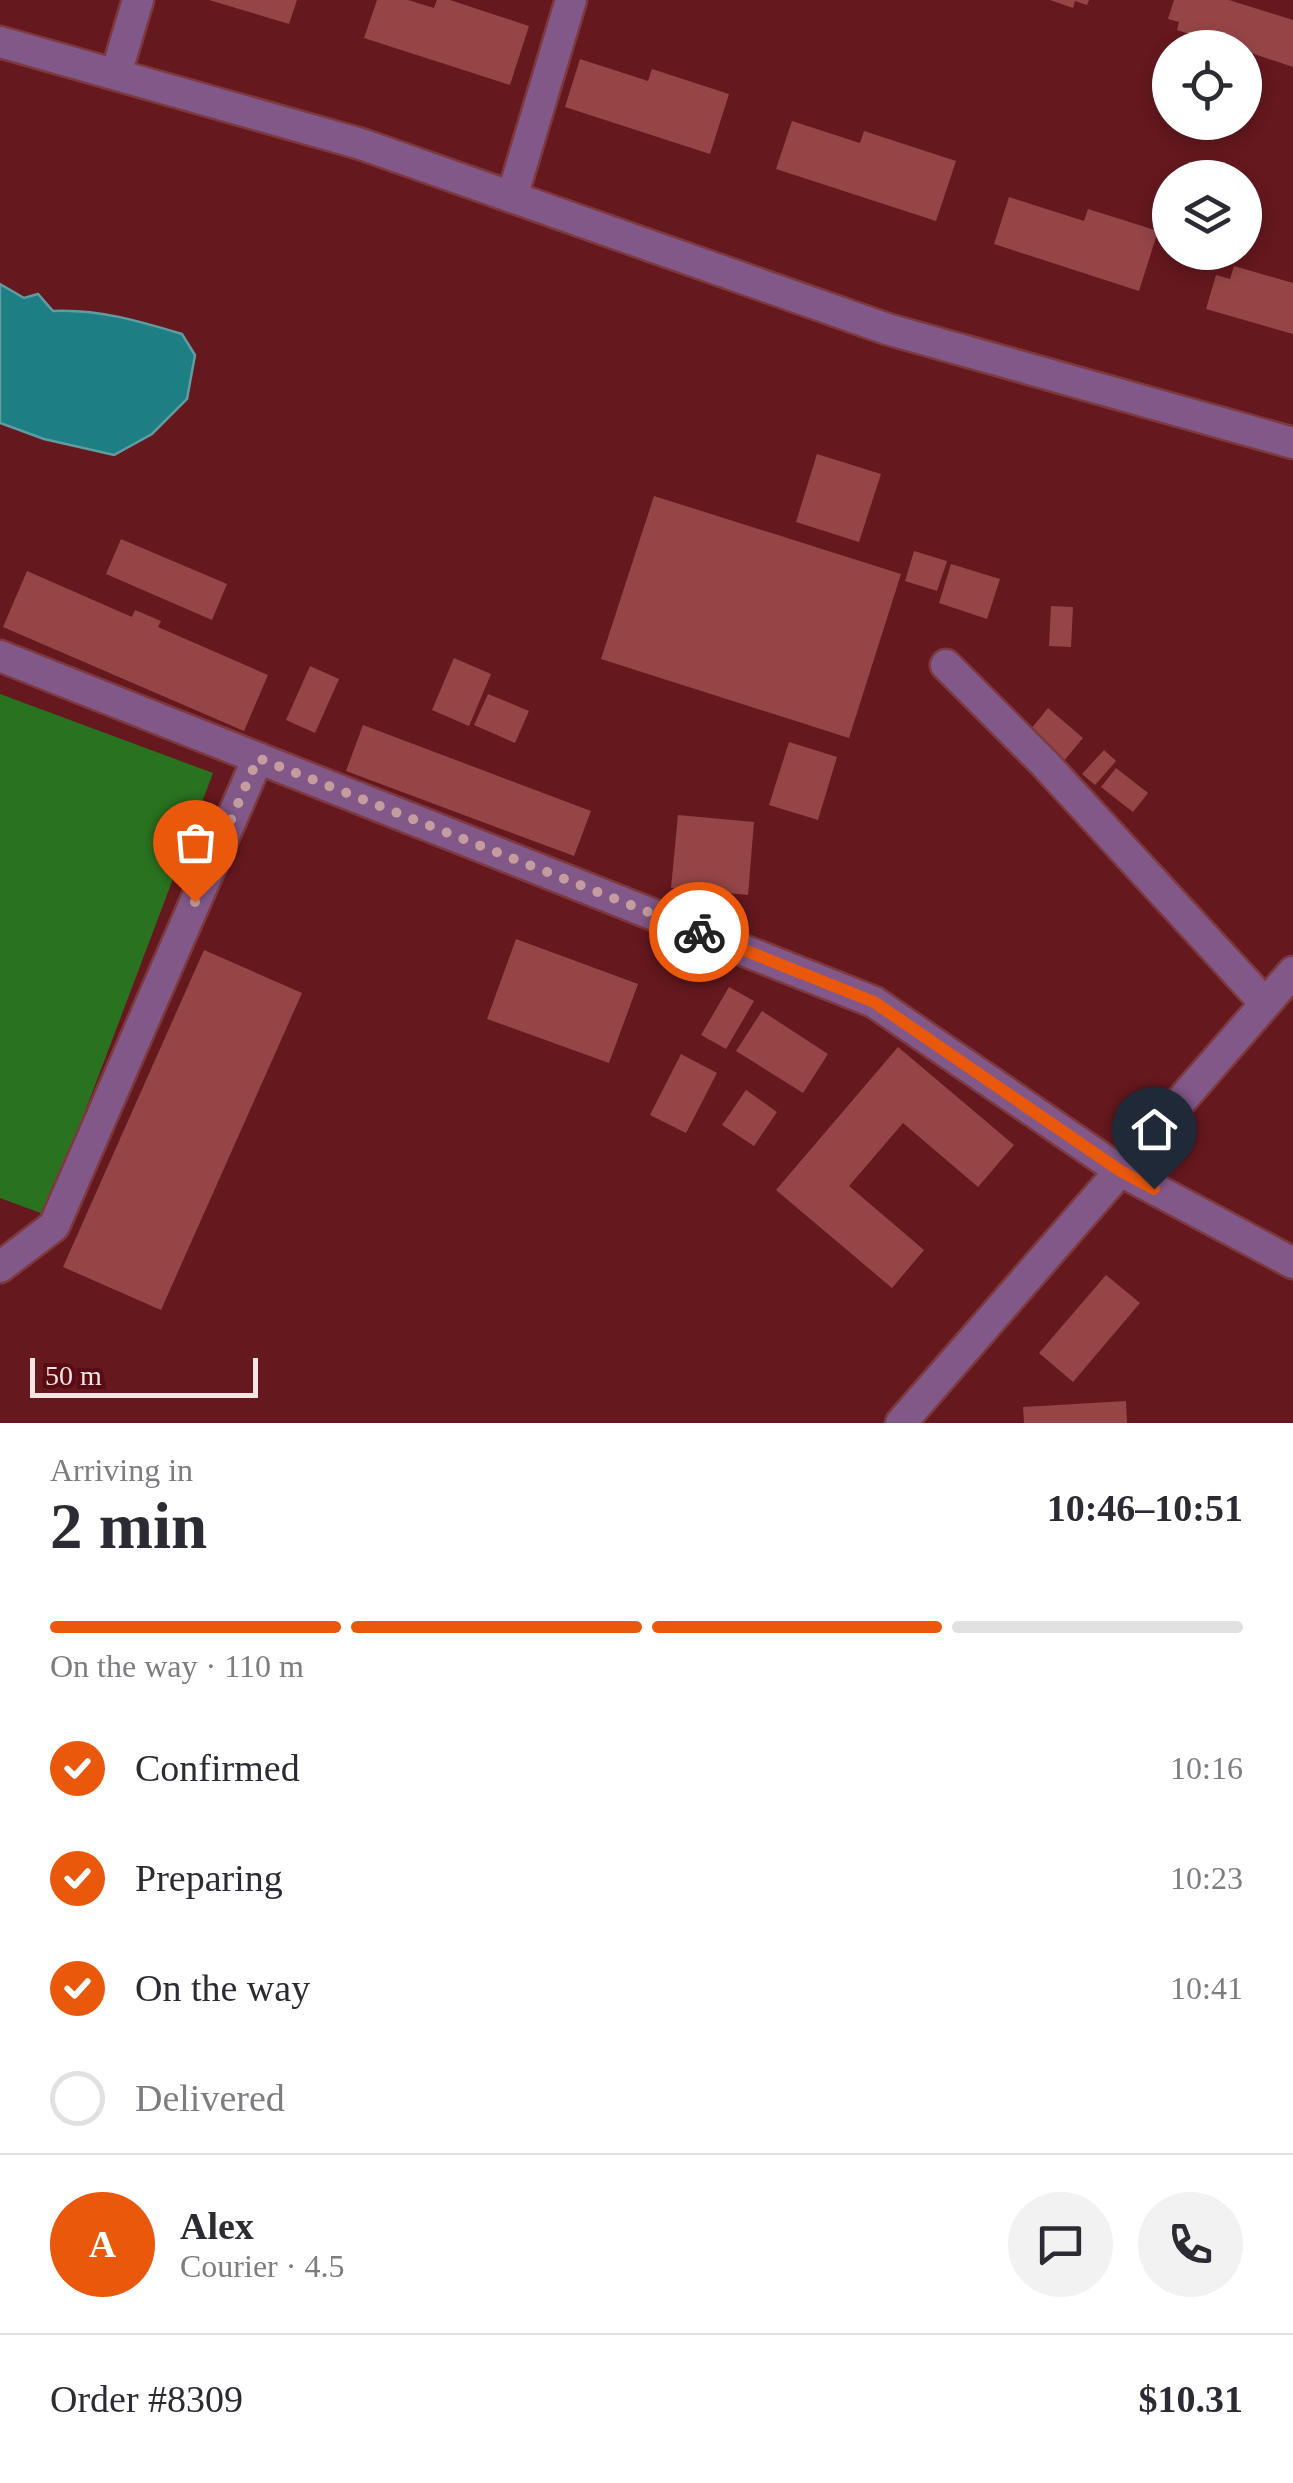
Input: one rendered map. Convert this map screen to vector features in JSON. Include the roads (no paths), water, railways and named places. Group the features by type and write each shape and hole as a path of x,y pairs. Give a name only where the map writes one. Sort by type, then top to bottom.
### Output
{"street":[{"path":"116,74 138,0"},
{"path":"512,196 572,0"},
{"path":"0,42 362,144 887,328 1293,443"},
{"path":"0,656 874,1002 1119,1170 1293,1263"},
{"path":"946,665 1045,764 1264,1002"},
{"path":"0,1267 54,1226 258,758"},
{"path":"901,1423 1293,972"}],"water":[{"path":"0,284 24,298 38,294 53,311 103,314 182,334 195,355 187,399 152,434 114,455 44,439 0,423"}]}
